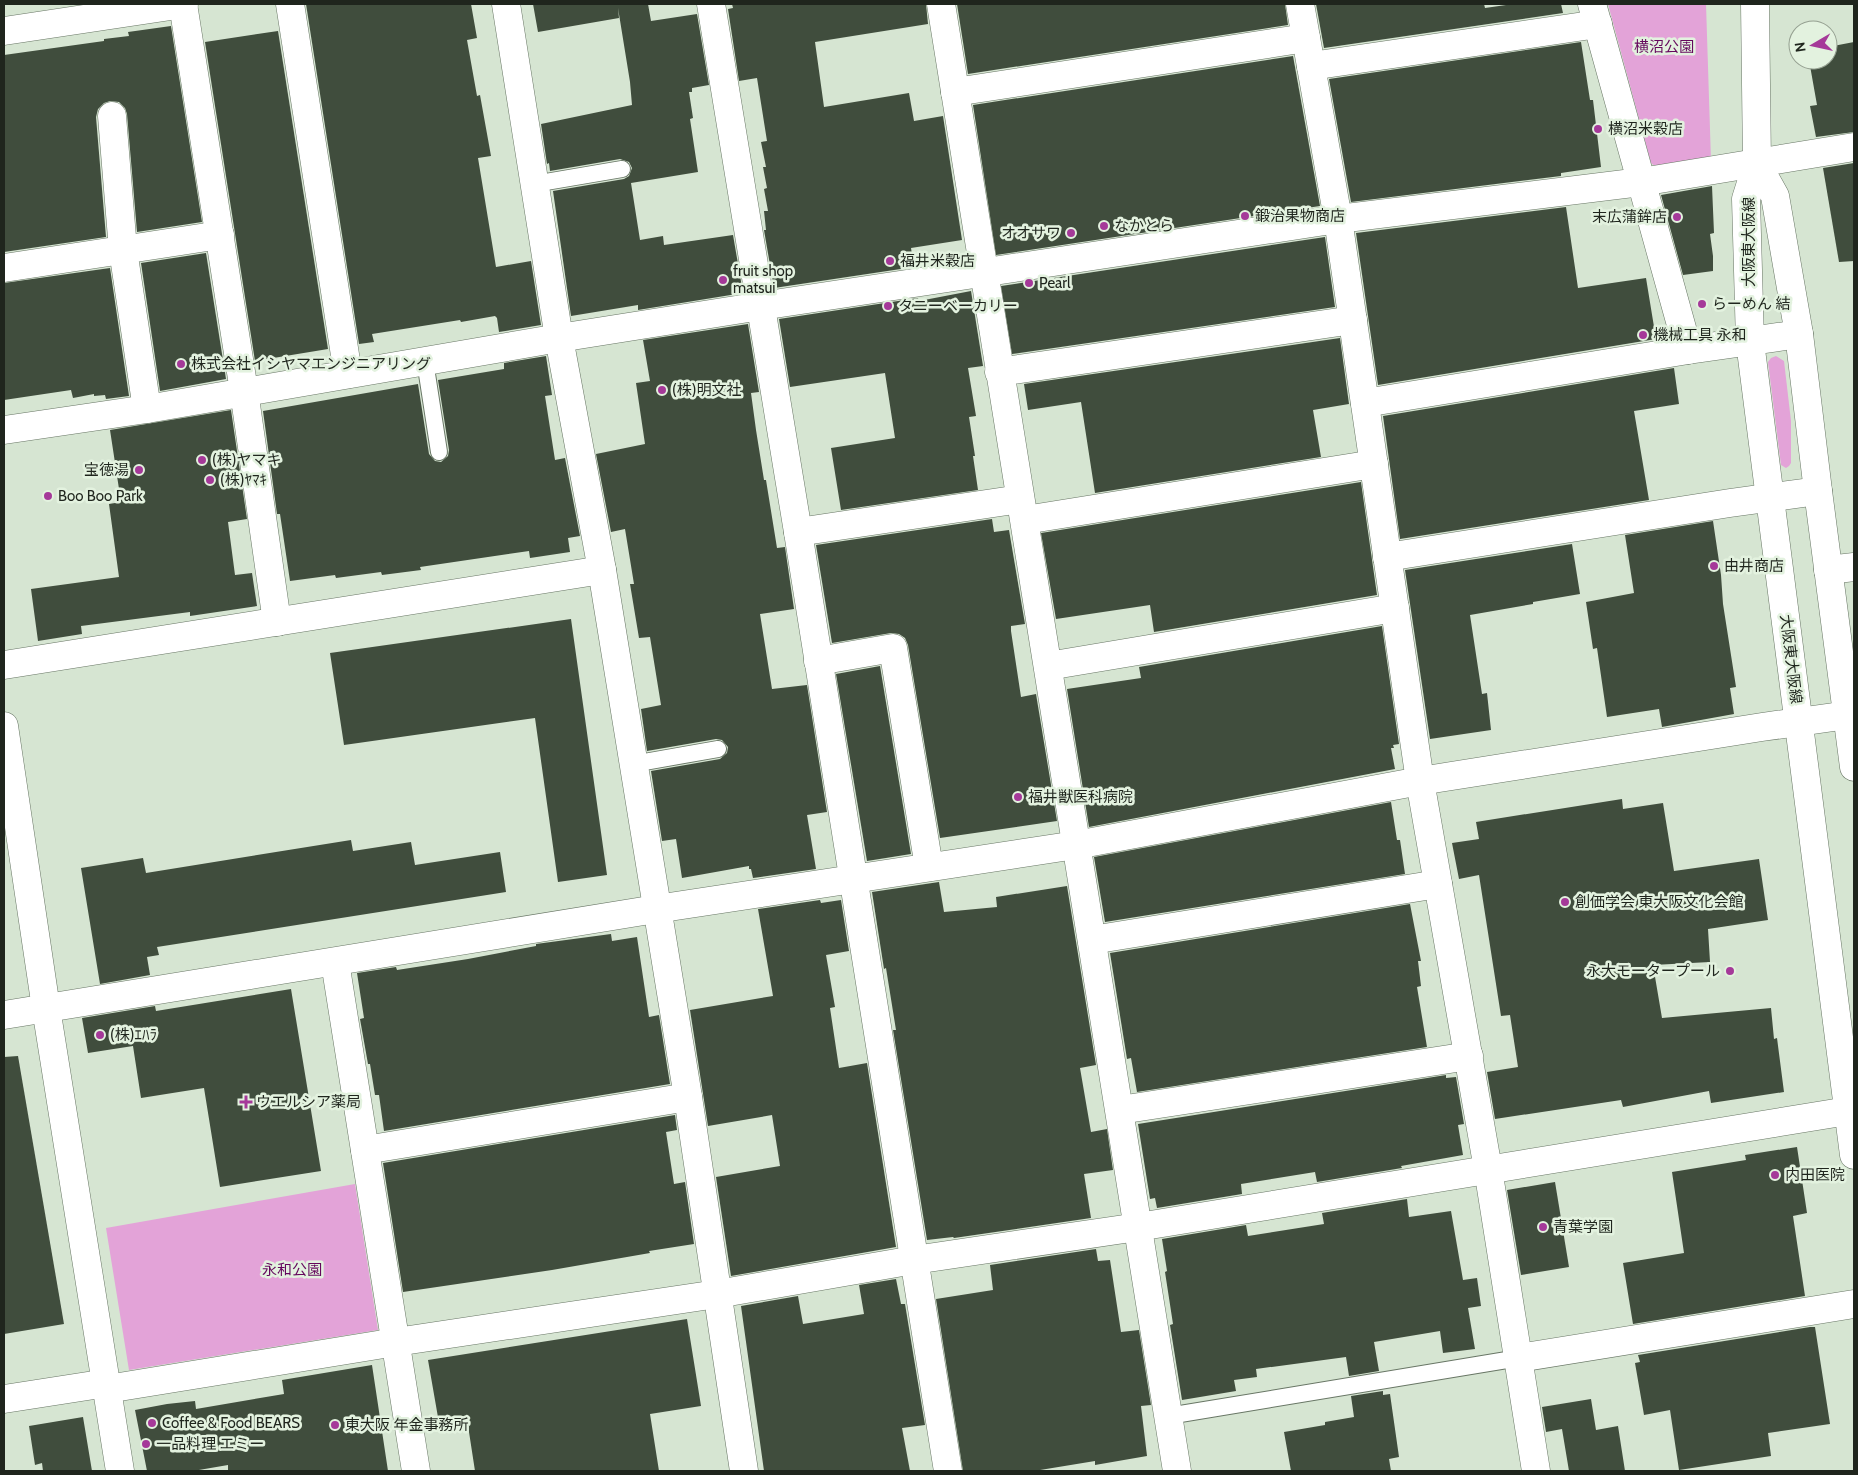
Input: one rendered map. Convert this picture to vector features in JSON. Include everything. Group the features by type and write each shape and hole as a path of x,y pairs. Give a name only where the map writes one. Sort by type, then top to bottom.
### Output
{"street":[{"path":"4,32 184,4 244,391 277,622"},
{"path":"290,4 348,374"},
{"path":"506,4 559,338 602,570 688,1097 744,1471"},
{"path":"711,4 798,532 948,1471"},
{"path":"941,4 1177,1471"},
{"path":"1300,4 1338,219 1420,781 1488,1169 1536,1471"},
{"name":"大阪東大阪線","path":"1755,4 1757,164 1746,199 1750,342 1851,1110 1854,1155"},
{"path":"1310,66 1595,14 1688,350"},
{"path":"955,92 1306,38"},
{"path":"112,116 123,250 147,409"},
{"path":"4,430 147,409 559,338 761,306 1338,219 1641,182 1757,164 1854,146"},
{"name":"大阪東大阪線","path":"1757,164 1775,196 1799,334 1818,491 1841,569 1848,715 1854,767"},
{"path":"4,268 220,235"},
{"path":"1000,372 1352,320"},
{"path":"1365,403 1688,350 1799,334"},
{"path":"798,532 1022,509 1374,464"},
{"path":"1387,557 1818,491"},
{"path":"4,665 602,570"},
{"path":"1048,666 1395,608"},
{"path":"818,661 893,648 929,867"},
{"path":"4,1015 656,909 1076,845 1420,781 1848,715"},
{"path":"4,726 11,821 46,1008 120,1471"},
{"path":"1092,940 1438,884"},
{"path":"335,962 416,1471"},
{"path":"1120,1110 1468,1056"},
{"path":"365,1150 688,1097"},
{"path":"4,1399 107,1386 717,1294 914,1260 1138,1227 1851,1110"},
{"path":"1519,1358 1854,1304"}],"lane":[{"path":"534,184 622,169"},
{"path":"425,361 439,452"},
{"path":"633,764 718,749"},
{"path":"1168,1416 1519,1358"}],"green space":[{"name":"横沼公園","path":"1608,4 1706,4 1711,161 1659,169 1651,163"},
{"path":"1776,356 1784,361 1791,421 1791,463 1786,468 1781,465 1768,362"},
{"name":"永和公園","path":"355,1184 378,1330 129,1370 106,1228"}],"building":[{"path":"306,4 471,4 477,38 467,40 477,96 480,95 491,156 478,158 496,267 531,261 541,325 499,332 495,316 372,334 374,342 359,344"},
{"path":"533,4 648,4 651,21 697,14 709,85 692,88 692,92 689,92 693,118 690,119 698,172 631,183 640,240 663,236 664,245 733,235 743,293 638,310 638,305 571,316 553,191 624,179 629,176 632,168 629,162 620,159 550,171 549,163 547,164 541,124 632,105 630,82 618,8 619,18 538,32"},
{"path":"732,4 926,4 928,24 815,42 824,107 909,93 914,121 943,116 962,240 911,248 914,267 774,288 764,230 766,230 764,211 768,211 764,189 767,188 763,167 766,167 761,142 767,141 757,78 739,81 728,9 733,8"},
{"path":"957,4 1285,4 1288,25 968,74"},
{"path":"1316,4 1484,4 1485,8 1513,4 1561,4 1563,13 1324,48"},
{"path":"171,26 202,222 137,232 127,114 125,108 119,102 110,101 104,103 98,109 96,117 106,237 4,252 4,55 104,41 104,39 129,36 128,32"},
{"path":"278,31 328,349 255,361 205,42"},
{"path":"1581,42 1590,100 1593,100 1601,167 1561,173 1561,176 1351,202 1329,79"},
{"path":"1854,42 1854,132 1816,137 1810,106 1817,105 1811,70 1838,70 1838,45"},
{"path":"1293,56 1320,206 996,255 973,105"},
{"path":"1854,163 1854,261 1839,262 1823,168"},
{"path":"1712,186 1714,233 1710,234 1713,271 1683,275 1661,195"},
{"path":"1566,207 1578,288 1646,278 1656,339 1378,385 1356,233"},
{"path":"1325,237 1335,307 1012,354 1001,286"},
{"path":"206,253 226,379 160,391 141,263"},
{"path":"110,268 129,396 106,399 105,395 94,396 94,394 73,398 71,390 4,400 4,283"},
{"path":"971,291 983,366 968,368 976,416 969,417 978,490 841,510 831,448 895,438 885,373 790,387 779,319 918,298 919,301"},
{"path":"748,324 759,392 751,393 764,480 766,480 777,548 785,547 794,609 760,614 772,689 807,685 827,812 807,815 816,869 753,878 749,866 682,878 676,839 662,841 651,771 720,759 727,753 728,747 722,740 716,739 647,751 641,709 661,705 650,637 639,638 630,584 634,584 625,529 611,532 596,454 645,444 636,383 650,381 643,340"},
{"path":"1340,338 1349,404 1313,410 1321,457 1095,493 1081,402 1028,410 1024,384"},
{"path":"546,356 552,395 545,396 555,460 565,458 580,536 568,538 570,552 530,558 529,551 420,567 421,570 382,575 381,572 336,578 335,575 290,581 280,514 277,514 263,411 418,384 429,454 435,461 441,462 448,456 449,450 438,380 504,369 504,363"},
{"path":"1674,368 1679,404 1634,411 1649,500 1400,539 1383,416"},
{"path":"231,410 247,519 228,522 235,575 252,573 257,606 190,616 190,612 81,626 82,634 38,641 31,589 119,577 109,504 121,502 110,430"},
{"path":"1361,482 1377,595 1154,632 1150,605 1056,619 1041,533"},
{"path":"992,519 994,532 1009,530 1025,624 1011,626 1021,697 1036,694 1057,821 940,838 908,645 905,638 899,634 891,633 832,643 816,545"},
{"path":"1713,521 1736,687 1730,688 1734,714 1662,727 1659,709 1607,717 1597,648 1593,649 1586,602 1634,593 1625,535"},
{"path":"1572,544 1580,594 1470,615 1482,694 1487,693 1491,730 1430,739 1405,570"},
{"path":"571,619 607,875 558,882 535,718 344,745 330,653"},
{"path":"1382,626 1399,744 1393,745 1394,748 1391,748 1395,769 1089,827 1067,689 1141,678 1139,667"},
{"path":"880,666 911,854 867,861 836,674"},
{"name":"創価学会 東大阪文化会館","path":"1622,799 1623,809 1663,803 1674,871 1759,859 1768,920 1708,929 1710,962 1653,965 1662,1018 1771,1008 1774,1039 1777,1038 1784,1092 1711,1103 1709,1091 1623,1107 1621,1100 1495,1119 1487,1072 1518,1067 1510,1015 1501,1016 1479,875 1459,879 1452,843 1479,839 1476,822"},
{"path":"1391,802 1397,840 1400,840 1405,874 1105,922 1094,857"},
{"path":"351,840 353,851 411,842 415,865 500,852 506,892 157,947 159,955 147,957 150,975 100,984 81,868 143,858 146,873"},
{"path":"939,882 944,912 997,907 996,897 1067,886 1096,1065 1080,1068 1091,1132 1107,1129 1113,1170 1084,1174 1091,1218 954,1238 927,1240 893,1030 896,1030 872,892"},
{"path":"820,900 821,903 841,900 849,951 826,955 835,1007 830,1008 839,1068 867,1063 896,1247 731,1276 716,1177 780,1166 772,1115 708,1126 690,1010 773,996 758,909"},
{"path":"1410,904 1421,961 1418,961 1421,986 1417,987 1427,1047 1137,1092 1131,1058 1127,1059 1110,953"},
{"path":"611,934 612,941 637,937 649,1017 659,1015 670,1084 384,1131 379,1095 375,1095 360,1019 364,1018 357,973 396,967 397,970 468,959 536,946 536,944"},
{"path":"291,989 321,1171 220,1187 204,1088 141,1098 133,1046 88,1053 82,1018 155,1006 156,1011"},
{"path":"18,1056 64,1324 4,1334 4,1057"},
{"path":"1446,1075 1446,1078 1456,1077 1464,1124 1458,1125 1463,1155 1401,1166 1402,1168 1317,1182 1315,1172 1241,1184 1242,1194 1157,1208 1155,1198 1150,1199 1138,1124"},
{"path":"675,1115 677,1130 666,1132 674,1184 685,1182 694,1244 552,1270 403,1292 383,1163"},
{"path":"1797,1147 1807,1213 1793,1216 1805,1296 1633,1324 1623,1263 1684,1253 1672,1172 1746,1160 1745,1155"},
{"path":"1555,1182 1569,1267 1521,1275 1507,1190"},
{"path":"1407,1199 1409,1217 1451,1211 1463,1280 1477,1278 1481,1306 1468,1308 1475,1349 1443,1353 1440,1331 1374,1342 1379,1371 1349,1376 1346,1357 1256,1369 1257,1377 1234,1380 1236,1391 1182,1400 1170,1325 1173,1324 1162,1239 1246,1225 1248,1236 1324,1224 1322,1213"},
{"path":"1096,1249 1098,1261 1110,1260 1121,1332 1139,1330 1151,1405 1141,1406 1147,1456 1095,1465 1095,1461 1034,1471 963,1471 936,1299 993,1290 990,1265"},
{"path":"896,1279 901,1304 905,1304 925,1425 902,1428 910,1471 764,1471 741,1306 798,1296 803,1324 864,1314 859,1285"},
{"path":"687,1319 701,1406 650,1414 659,1471 475,1471 467,1419 439,1423 428,1360"},
{"path":"1815,1327 1830,1424 1768,1433 1771,1456 1679,1470 1670,1410 1644,1415 1635,1363 1640,1362 1638,1355"},
{"path":"372,1365 388,1471 228,1471 228,1465 193,1471 147,1471 135,1410 195,1401 196,1409 284,1394 282,1380"},
{"path":"1383,1391 1383,1395 1390,1394 1399,1457 1389,1459 1391,1471 1291,1471 1284,1432 1325,1425 1325,1422 1354,1417 1351,1396"},
{"path":"1591,1399 1596,1430 1618,1426 1625,1471 1569,1471 1562,1429 1546,1432 1542,1407"},
{"path":"83,1417 92,1471 43,1471 42,1463 35,1465 29,1426"}],"place":[{"name":"横沼米穀店","path":"1598,129"},
{"name":"鍛治果物商店","path":"1245,216"},
{"name":"末広蒲鉾店","path":"1677,217"},
{"name":"なかとら","path":"1104,226"},
{"name":"オオサワ","path":"1071,233"},
{"name":"福井米穀店","path":"890,261"},
{"name":"fruit shop matsui","path":"723,280"},
{"name":"Pearl","path":"1029,283"},
{"name":"らーめん 結","path":"1702,304"},
{"name":"タニーベーカリー","path":"888,306"},
{"name":"機械工具 永和","path":"1643,335"},
{"name":"株式会社イシヤマエンジニアリング","path":"181,364"},
{"name":"(株)明文社","path":"662,390"},
{"name":"(株)ヤマキ","path":"202,460"},
{"name":"宝徳湯","path":"139,470"},
{"name":"(株)ﾔﾏｷ","path":"210,480"},
{"name":"Boo Boo Park","path":"48,496"},
{"name":"由井商店","path":"1714,566"},
{"name":"福井獣医科病院","path":"1018,797"},
{"name":"創価学会 東大阪文化会館","path":"1565,902"},
{"name":"永大モータープール","path":"1730,971"},
{"name":"(株)ｴﾊﾗ","path":"100,1035"},
{"name":"ウエルシア薬局","path":"246,1102"},
{"name":"内田医院","path":"1775,1175"},
{"name":"青葉学園","path":"1543,1227"},
{"name":"Coffee & Food BEARS","path":"152,1423"},
{"name":"東大阪 年金事務所","path":"335,1425"},
{"name":"一品料理 エミー","path":"146,1444"}]}
